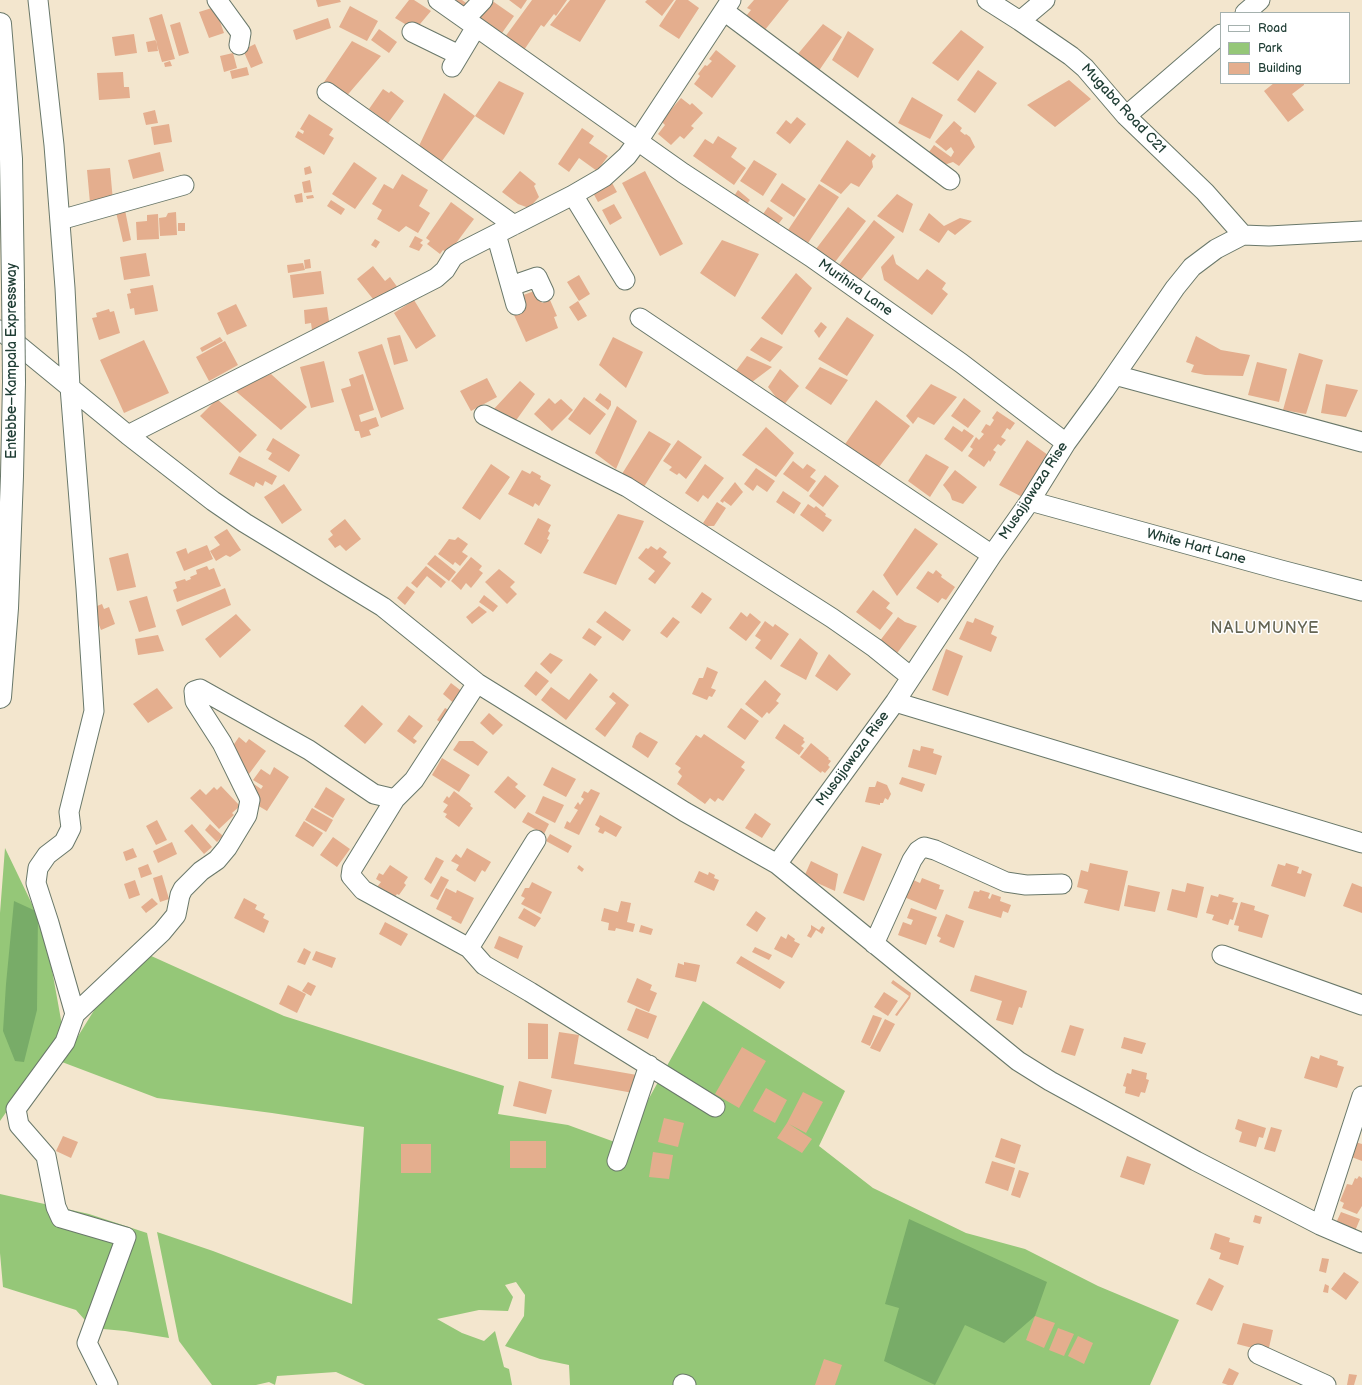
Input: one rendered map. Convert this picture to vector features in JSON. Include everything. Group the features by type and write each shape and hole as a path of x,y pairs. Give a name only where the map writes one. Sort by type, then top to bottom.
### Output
{"highway":[{"name":"Entebbe–Kampala Expressway","path":"0,24 11,159 14,382 7,608 0,698"}],"street":[{"path":"38,0 54,145 60,220 70,387 94,711 69,812 71,828 64,842 47,855 38,868 36,883 75,1014"},
{"path":"217,0 241,33 239,45"},
{"name":"Murihira Lane","path":"438,0 683,173 811,257 961,363 1066,442"},
{"path":"412,32 455,61 471,23 483,0"},
{"name":"Mugaba Road C21","path":"987,0 1071,56 1086,68 1126,116 1205,192 1243,235"},
{"path":"1020,21 1045,0"},
{"path":"1246,12 1260,0"},
{"path":"128,435 436,278 445,270 453,257 459,253 573,195 604,177 627,156 638,141 727,5 950,180"},
{"path":"1126,116 1220,35"},
{"path":"327,92 514,225"},
{"path":"60,220 184,185"},
{"path":"573,195 625,280"},
{"name":"Musajjawaza Rise","path":"778,864 895,702 992,555 1030,501 1066,442 1104,391 1175,288 1192,267 1216,249 1243,235 1269,236 1362,231"},
{"path":"496,234 516,305"},
{"path":"511,286 537,277 544,292"},
{"path":"640,318 992,555"},
{"path":"0,330 128,435 213,501 383,607 477,683 684,812 778,864 874,944 1013,1056 1044,1077 1196,1161 1320,1225 1362,1243"},
{"path":"1115,375 1362,442"},
{"path":"484,415 627,487 832,618 875,648 911,677"},
{"name":"White Hart Lane","path":"1030,501 1362,591"},
{"path":"477,683 414,780 394,799 352,869 351,876 363,890 469,948 488,968 530,992 715,1107"},
{"path":"108,1385 87,1343 126,1237 62,1218 56,1207 52,1180 46,1156 19,1125 16,1109 65,1042 75,1014 162,932 176,915 180,895 183,889 201,871 217,860 227,848 247,814 250,800 222,743 195,701 194,691 200,689 309,750 374,794 394,799"},
{"path":"895,702 1362,843"},
{"path":"469,948 536,840"},
{"path":"874,944 912,860 918,850 924,847 935,850 1006,882 1026,885 1062,884"},
{"path":"1222,955 1362,1005"},
{"path":"617,1161 649,1066"},
{"path":"1320,1225 1362,1096"},
{"path":"1258,1354 1326,1385"}],"green space":[{"path":"5,848 45,931 65,1042 0,1121 0,913"},
{"path":"14,901 38,912 37,1010 24,1062 15,1061 3,1031"},
{"path":"138,950 284,1016 504,1086 498,1114 568,1125 623,1145 703,1001 845,1091 819,1146 873,1188 966,1233 1025,1249 1098,1286 1179,1320 1150,1385 570,1385 569,1365 540,1359 505,1346 524,1316 525,1295 516,1282 505,1285 513,1297 508,1311 479,1310 437,1319 462,1333 484,1341 495,1331 504,1367 509,1369 512,1385 365,1385 336,1372 277,1376 275,1385 269,1382 256,1385 212,1385 179,1341 157,1232 213,1251 352,1304 364,1127 157,1098 62,1062 98,1004"},
{"path":"0,1194 89,1214 147,1233 169,1338 125,1331 92,1328 76,1310 3,1287 0,1253"},
{"path":"909,1219 1047,1282 1035,1316 1004,1343 965,1325 935,1385 884,1361 899,1308 885,1304"}],"building":[{"path":"316,0 340,0 341,2 318,7"},
{"path":"409,0 414,0 431,11 415,30 395,18"},
{"path":"457,0 462,0 469,5 463,12 454,5"},
{"path":"491,0 514,16 502,33 479,17"},
{"path":"509,0 527,0 521,9"},
{"path":"532,0 567,0 556,16 554,14 544,27 541,25 524,50 505,37"},
{"path":"570,0 606,0 580,42 550,25"},
{"path":"647,0 674,0 662,16 645,2"},
{"path":"676,0 688,0 699,8 679,39 659,26"},
{"path":"754,0 789,0 760,36 742,21 751,10 747,8"},
{"path":"350,6 378,21 367,41 339,27"},
{"path":"215,7 224,33 209,38 199,12"},
{"path":"162,14 175,59 162,62 149,18"},
{"path":"328,18 331,28 296,40 293,30"},
{"path":"180,22 189,53 179,56 170,25"},
{"path":"823,24 842,37 816,75 792,61"},
{"path":"379,29 397,42 389,53 371,40"},
{"path":"961,30 984,47 958,81 932,63"},
{"path":"848,31 874,49 858,78 832,60"},
{"path":"134,34 137,53 115,56 112,37"},
{"path":"156,40 158,51 148,52 146,42"},
{"path":"352,41 381,56 344,99 322,85"},
{"path":"255,44 263,63 251,68 243,50"},
{"path":"716,50 736,66 712,98 694,84 700,76 698,74 705,65 707,66 712,61 709,59"},
{"path":"233,53 237,68 224,72 220,56"},
{"path":"170,61 172,66 165,67 164,63"},
{"path":"247,67 249,75 232,79 230,71"},
{"path":"978,70 997,83 975,113 957,100"},
{"path":"123,72 124,87 129,87 130,98 99,100 97,73"},
{"path":"1069,80 1091,99 1055,127 1027,105"},
{"path":"499,81 524,93 504,135 475,116"},
{"path":"1273,84 1304,84 1292,94 1304,110 1288,122 1264,91"},
{"path":"383,89 389,93 391,91 404,101 388,123 369,109"},
{"path":"444,93 475,116 439,165 418,148"},
{"path":"912,97 943,115 930,139 898,123"},
{"path":"681,98 690,105 692,103 703,113 691,126 694,128 684,139 680,136 671,145 658,134 665,125 661,121"},
{"path":"155,110 158,123 146,125 143,113"},
{"path":"309,114 333,129 329,135 334,138 324,155 295,137 298,131 303,134 304,131 300,129"},
{"path":"797,117 806,124 790,144 776,133 786,120 791,124"},
{"path":"954,121 962,128 960,131 970,137 975,147 959,166 953,162 941,166 928,156 931,153 929,152 934,145 951,157 954,152 951,147 946,151 935,142"},
{"path":"169,124 172,142 154,145 151,127"},
{"path":"582,128 594,136 589,143 608,156 597,171 579,158 569,172 558,164"},
{"path":"718,136 737,148 731,157 746,168 734,185 693,156 705,139 713,144"},
{"path":"847,140 870,157 872,153 876,156 872,161 873,167 859,187 851,183 841,194 820,181"},
{"path":"160,152 164,171 133,179 128,160"},
{"path":"754,160 777,174 763,196 740,181"},
{"path":"354,162 377,178 355,209 332,194"},
{"path":"310,166 312,173 305,175 304,168"},
{"path":"110,168 113,201 90,203 87,170"},
{"path":"520,171 536,184 534,186 539,197 529,208 518,204 502,192"},
{"path":"645,171 683,244 660,256 622,183"},
{"path":"402,174 428,190 419,206 430,213 418,233 406,226 399,232 377,219 382,210 372,204 384,184 393,189"},
{"path":"310,180 312,192 304,193 302,182"},
{"path":"611,181 617,192 598,202 592,191"},
{"path":"782,183 806,199 794,217 770,201"},
{"path":"819,184 839,197 808,243 788,230"},
{"path":"738,190 750,200 744,208 732,199"},
{"path":"302,193 303,202 296,203 294,195"},
{"path":"897,194 913,204 903,233 877,216"},
{"path":"313,195 314,198 307,199 306,196"},
{"path":"331,200 345,209 341,215 327,206"},
{"path":"451,202 474,219 448,254 443,250 440,254 427,244 430,241 426,238"},
{"path":"614,204 622,218 610,225 602,210"},
{"path":"768,207 783,218 776,227 761,217"},
{"path":"848,207 866,221 835,262 816,249"},
{"path":"125,210 131,240 123,242 116,212"},
{"path":"176,212 177,235 160,236 159,218 166,217 168,213"},
{"path":"929,213 944,226 960,218 972,221 955,235 948,230 939,243 919,230"},
{"path":"158,214 159,239 137,240 136,222 147,221 147,215"},
{"path":"874,220 895,237 860,281 839,265"},
{"path":"178,223 185,223 185,231 178,231"},
{"path":"415,236 423,240 420,243 423,245 419,251 409,247"},
{"path":"375,239 380,242 376,248 371,245"},
{"path":"722,240 759,254 735,297 700,273"},
{"path":"146,253 150,276 124,280 120,257"},
{"path":"893,254 896,264 918,280 927,269 946,283 942,289 948,294 932,315 884,280 881,267"},
{"path":"310,259 311,268 305,269 304,260"},
{"path":"303,263 305,270 288,273 287,265"},
{"path":"373,266 385,281 390,277 398,288 377,304 357,279"},
{"path":"321,271 324,294 293,298 290,275"},
{"path":"796,273 812,288 782,335 761,318"},
{"path":"579,275 590,294 579,301 567,282"},
{"path":"153,285 158,311 135,315 134,308 130,309 127,294 131,293 130,289"},
{"path":"537,290 542,303 550,300 557,316 554,317 558,328 526,342 514,315 523,311 518,297"},
{"path":"414,300 436,336 416,349 394,313"},
{"path":"578,301 587,316 578,321 569,307"},
{"path":"236,304 247,326 227,335 217,313"},
{"path":"327,307 330,328 312,330 311,323 305,324 304,310"},
{"path":"109,309 110,312 114,311 120,333 99,340 92,318 97,317 96,313"},
{"path":"847,317 874,335 847,376 818,359"},
{"path":"821,322 827,327 819,338 814,331"},
{"path":"400,335 408,361 394,365 387,338"},
{"path":"1196,336 1221,350 1250,355 1243,376 1205,375 1191,372 1194,365 1186,362"},
{"path":"220,337 223,341 202,352 200,348"},
{"path":"613,337 643,352 626,388 599,365"},
{"path":"761,337 783,347 770,362 750,350"},
{"path":"144,340 169,393 124,413 100,360"},
{"path":"225,341 238,365 209,381 196,357"},
{"path":"382,344 404,409 381,418 358,352"},
{"path":"1299,353 1323,360 1306,414 1283,410"},
{"path":"747,356 772,367 752,382 735,372"},
{"path":"324,361 334,402 311,408 300,367"},
{"path":"1257,362 1287,369 1279,402 1248,395"},
{"path":"820,367 848,380 831,405 805,388"},
{"path":"780,369 799,386 783,406 768,387"},
{"path":"271,374 307,407 281,430 232,388"},
{"path":"363,374 374,410 359,415 361,422 376,417 379,426 369,430 371,435 361,438 359,431 355,431 341,389 351,386 349,379"},
{"path":"487,378 497,397 471,411 460,391"},
{"path":"520,381 535,394 512,426 492,411"},
{"path":"931,384 957,397 934,425 918,417 913,424 906,416"},
{"path":"1326,384 1358,390 1346,417 1321,413"},
{"path":"600,393 611,401 611,405 608,410 595,400"},
{"path":"584,397 606,414 590,435 568,419"},
{"path":"549,398 555,404 561,399 573,410 552,431 534,414"},
{"path":"964,398 981,411 968,428 951,416"},
{"path":"217,399 257,435 240,453 200,416"},
{"path":"876,400 910,426 876,471 843,447"},
{"path":"617,406 637,421 616,469 595,453"},
{"path":"997,411 1015,423 1010,430 1007,428 1001,437 1006,440 1001,446 998,444 993,450 996,452 990,462 989,460 984,467 968,456 973,449 970,447 976,437 979,440 984,434 981,432 986,424 990,426 994,420 992,418"},
{"path":"953,426 962,432 964,429 974,436 962,452 944,439"},
{"path":"766,427 794,453 776,477 742,455"},
{"path":"649,431 671,444 642,490 620,477"},
{"path":"273,438 300,455 289,472 268,459 272,453 266,450"},
{"path":"678,440 702,457 686,479 679,473 677,475 669,470 672,467 663,461"},
{"path":"1027,440 1055,460 1030,501 999,485"},
{"path":"926,454 949,467 930,497 908,481"},
{"path":"239,456 277,476 272,485 265,481 263,486 256,482 254,487 229,474"},
{"path":"793,461 803,469 807,464 816,470 810,477 816,481 808,492 783,474"},
{"path":"491,464 510,477 480,520 462,508"},
{"path":"705,464 724,478 708,499 703,495 698,502 685,493"},
{"path":"756,468 775,481 767,492 757,485 753,491 744,484"},
{"path":"522,470 530,474 532,471 541,476 540,479 551,485 539,506 535,503 533,507 508,494"},
{"path":"955,470 977,487 963,504 952,500 950,494 943,485"},
{"path":"825,475 839,486 823,507 809,496"},
{"path":"735,482 743,492 731,506 724,501 723,503 720,501"},
{"path":"284,484 302,510 282,524 264,497"},
{"path":"783,491 801,503 794,514 776,502"},
{"path":"717,502 726,508 714,526 707,526 703,523"},
{"path":"808,504 814,508 816,506 826,514 825,516 832,520 823,532 800,515"},
{"path":"618,514 644,521 616,585 583,573"},
{"path":"538,518 551,525 548,531 550,533 547,539 549,540 541,554 524,544"},
{"path":"345,519 361,539 346,551 340,545 335,548 328,539 333,535 330,531"},
{"path":"915,528 938,544 897,596 883,575"},
{"path":"227,529 241,550 230,557 226,555 216,561 210,551 220,545 214,537"},
{"path":"458,537 468,544 462,552 468,556 460,566 455,562 453,565 438,554 449,539 455,540"},
{"path":"207,545 213,559 184,571 176,552 186,548 188,554"},
{"path":"651,546 657,550 660,547 667,552 663,557 671,563 655,584 648,579 655,571 638,558 646,548 648,549"},
{"path":"128,553 136,587 117,591 109,558"},
{"path":"435,555 456,572 449,581 427,564"},
{"path":"471,557 482,566 479,570 483,573 471,588 466,583 461,590 451,581"},
{"path":"207,566 209,570 214,568 221,586 177,602 173,590 177,588 175,582 191,579 190,577 197,574 196,570"},
{"path":"426,566 446,582 441,588 427,576 417,588 411,583"},
{"path":"499,569 515,582 510,587 517,594 507,604 485,582"},
{"path":"936,570 942,575 941,577 955,587 946,600 942,598 938,603 916,588 928,571 933,574"},
{"path":"407,586 415,592 405,605 397,598"},
{"path":"225,588 231,605 182,626 176,610"},
{"path":"873,590 890,603 886,608 893,613 880,630 856,612"},
{"path":"702,592 712,599 701,614 691,607"},
{"path":"484,595 498,606 493,612 479,602"},
{"path":"147,596 156,627 139,632 129,601"},
{"path":"102,604 104,609 109,607 115,624 101,630 92,608"},
{"path":"479,606 487,612 472,624 466,617"},
{"path":"605,611 631,630 623,641 596,622"},
{"path":"741,612 747,617 750,613 761,622 746,641 729,628"},
{"path":"236,614 251,630 220,658 205,639"},
{"path":"673,617 680,622 667,638 660,633"},
{"path":"898,617 905,622 917,626 895,656 879,642"},
{"path":"975,618 994,626 991,634 997,637 991,652 959,639 967,621 973,623"},
{"path":"765,621 773,627 775,624 789,634 771,660 755,648 761,640 755,636"},
{"path":"589,628 602,637 595,646 582,638"},
{"path":"158,635 164,651 138,655 135,639"},
{"path":"800,638 818,653 806,680 780,666"},
{"path":"946,649 963,656 948,696 932,690"},
{"path":"550,653 563,660 551,674 540,664"},
{"path":"829,654 851,674 837,691 815,676"},
{"path":"707,667 718,672 711,688 716,690 712,697 709,696 707,700 692,694 699,678 703,678"},
{"path":"536,671 549,681 536,696 524,686"},
{"path":"590,673 598,680 566,720 541,700 551,687 569,700"},
{"path":"765,680 781,694 776,701 779,703 769,714 767,712 762,718 745,704"},
{"path":"451,683 464,693 456,705 443,694"},
{"path":"157,688 173,708 148,723 133,704"},
{"path":"613,692 629,705 605,737 595,729 616,703 609,697"},
{"path":"362,705 383,724 365,744 344,726"},
{"path":"445,708 452,712 444,725 437,720"},
{"path":"741,708 759,721 745,740 727,727"},
{"path":"489,713 503,725 493,735 480,723"},
{"path":"409,715 423,726 413,738 417,741 414,744 397,731"},
{"path":"784,724 804,738 803,740 805,742 801,746 804,748 799,755 775,738"},
{"path":"640,732 658,742 648,758 632,747 636,736"},
{"path":"704,734 745,762 741,767 745,770 723,801 718,798 715,802 710,798 705,804 677,784 682,776 678,772 681,768 675,764 696,735 701,738"},
{"path":"239,737 246,743 249,739 266,751 249,774 225,757"},
{"path":"459,741 473,741 488,752 478,766 453,750"},
{"path":"811,743 831,761 828,765 830,767 825,773 822,771 821,773 800,757"},
{"path":"921,746 934,749 933,753 942,756 936,775 908,767 913,749 920,751"},
{"path":"442,758 470,775 459,792 432,775"},
{"path":"274,767 289,777 267,811 242,796 251,782 261,789 263,786 253,780 261,769 270,775"},
{"path":"552,767 576,779 566,797 543,785"},
{"path":"508,776 518,784 515,787 526,796 515,809 494,792"},
{"path":"902,777 925,784 922,792 899,784"},
{"path":"877,781 887,785 891,794 888,800 885,798 883,803 880,803 880,805 865,802 869,787 875,787"},
{"path":"221,786 240,806 232,813 234,815 219,829 190,798 200,789 206,795 214,787 217,790"},
{"path":"326,787 345,799 333,818 314,807"},
{"path":"591,789 600,793 579,835 564,828 567,821 570,823 578,810 574,808 578,802 580,805 584,799 581,797 584,791 588,793"},
{"path":"454,791 471,804 470,806 473,808 459,827 445,817 447,814 443,812 448,805 443,802 447,796 449,798"},
{"path":"543,796 564,805 555,823 535,813"},
{"path":"312,808 333,820 326,832 305,820"},
{"path":"528,812 549,824 544,834 522,822"},
{"path":"755,813 771,824 762,838 745,828"},
{"path":"600,815 622,827 616,837 605,831 603,834 598,832 600,828 595,825"},
{"path":"157,820 167,840 156,845 146,826"},
{"path":"304,821 323,833 313,847 295,836"},
{"path":"192,824 212,847 204,854 184,831"},
{"path":"210,824 223,836 217,842 205,830"},
{"path":"550,834 572,846 568,853 546,841"},
{"path":"333,837 350,849 337,867 320,855"},
{"path":"172,842 177,854 158,863 153,851"},
{"path":"862,846 882,854 864,901 843,893"},
{"path":"133,848 137,857 126,861 123,852"},
{"path":"467,848 491,862 485,872 482,870 475,882 456,870 459,865 451,861 456,854 461,858"},
{"path":"436,857 444,861 431,884 424,879"},
{"path":"811,861 838,874 835,891 804,877"},
{"path":"1090,863 1128,871 1119,911 1084,903 1088,890 1077,887 1081,870 1088,872"},
{"path":"1286,863 1299,867 1297,873 1301,874 1302,870 1312,874 1305,897 1271,886 1278,864 1285,866"},
{"path":"148,864 152,874 141,878 138,868"},
{"path":"390,865 408,877 404,883 406,885 399,895 397,894 394,898 377,887 381,882 376,879 379,873 383,875"},
{"path":"579,865 584,869 582,872 577,868"},
{"path":"699,871 708,875 709,872 715,875 714,878 719,880 714,891 694,882"},
{"path":"162,875 169,899 160,902 153,878"},
{"path":"441,876 449,880 438,900 430,896"},
{"path":"922,878 940,885 939,889 944,890 936,910 904,897 911,879 920,883"},
{"path":"135,880 140,895 129,899 124,884"},
{"path":"532,882 552,892 541,914 521,904 525,898 521,896 525,888 529,888"},
{"path":"1187,883 1204,887 1197,918 1167,910 1172,889 1185,892"},
{"path":"1352,883 1362,887 1362,913 1343,906"},
{"path":"1128,885 1160,892 1155,912 1124,906"},
{"path":"446,888 456,893 457,890 474,898 461,924 451,919 452,917 436,909"},
{"path":"980,890 990,893 988,898 990,899 992,894 1001,897 1000,901 1011,905 1008,913 1003,911 1001,918 968,908 974,891 979,892"},
{"path":"1219,894 1234,898 1232,902 1238,903 1233,920 1230,919 1228,925 1212,920 1214,915 1206,913 1211,895 1218,897"},
{"path":"152,898 158,904 146,913 141,907"},
{"path":"244,898 257,905 255,909 265,914 263,918 269,921 264,933 234,918"},
{"path":"621,901 631,903 627,922 635,924 633,932 616,928 615,931 608,930 609,923 601,921 604,908 618,912"},
{"path":"1241,902 1255,906 1254,910 1269,915 1262,938 1238,931 1239,926 1234,925"},
{"path":"524,908 541,918 535,927 518,918"},
{"path":"911,908 937,917 926,945 898,935 903,922 911,925 913,920 907,918"},
{"path":"756,911 766,918 757,932 746,925"},
{"path":"946,914 964,921 954,948 939,942 941,938 937,936"},
{"path":"385,922 408,934 401,946 379,934"},
{"path":"641,925 653,929 651,935 639,932"},
{"path":"811,925 819,930 822,926 825,928 822,934 816,930 811,938 807,936 811,929"},
{"path":"788,934 795,939 794,941 800,944 792,958 774,949 781,936 786,939"},
{"path":"499,936 523,946 518,959 494,948"},
{"path":"755,947 772,955 769,960 752,952"},
{"path":"304,948 311,952 305,965 297,962"},
{"path":"316,951 336,958 332,968 312,960"},
{"path":"741,956 785,982 780,989 736,963"},
{"path":"684,962 700,965 696,982 675,977 678,963 684,965"},
{"path":"975,975 1027,991 1022,1008 1019,1007 1013,1025 996,1020 1002,1001 970,991"},
{"path":"637,978 652,985 650,990 657,993 649,1012 627,1002"},
{"path":"893,980 911,993 910,998 897,1016 895,1015 909,996 891,983"},
{"path":"308,982 316,986 311,996 302,991"},
{"path":"288,985 306,994 297,1013 279,1004"},
{"path":"884,992 898,1001 888,1016 874,1007"},
{"path":"636,1008 657,1016 648,1039 627,1030"},
{"path":"873,1015 882,1018 870,1046 861,1042"},
{"path":"885,1019 895,1024 880,1052 870,1048"},
{"path":"528,1023 548,1024 548,1059 528,1059"},
{"path":"1070,1025 1084,1029 1075,1056 1061,1052"},
{"path":"559,1032 579,1035 574,1064 637,1075 633,1093 551,1078"},
{"path":"1124,1037 1146,1043 1142,1054 1121,1048"},
{"path":"742,1047 766,1061 739,1108 715,1094"},
{"path":"1320,1055 1338,1061 1337,1065 1344,1067 1337,1088 1304,1078 1311,1056 1319,1059"},
{"path":"1132,1069 1147,1073 1146,1079 1149,1080 1145,1093 1141,1092 1139,1097 1125,1093 1126,1087 1123,1086 1127,1073 1131,1074"},
{"path":"519,1081 552,1090 546,1114 513,1106"},
{"path":"766,1088 787,1100 775,1123 753,1111"},
{"path":"803,1092 823,1102 806,1133 789,1124 812,1139 802,1153 777,1138 787,1123"},
{"path":"664,1118 684,1123 678,1147 658,1142"},
{"path":"1238,1119 1266,1128 1263,1138 1259,1137 1256,1147 1239,1142 1242,1132 1235,1129"},
{"path":"1271,1127 1282,1130 1275,1152 1264,1149"},
{"path":"63,1136 78,1142 71,1158 56,1151"},
{"path":"1001,1138 1021,1145 1015,1164 995,1157"},
{"path":"510,1141 546,1141 546,1168 510,1168"},
{"path":"1355,1142 1362,1144 1362,1161 1349,1156"},
{"path":"401,1144 431,1144 431,1173 401,1173"},
{"path":"653,1152 673,1155 669,1179 649,1177"},
{"path":"1127,1156 1151,1164 1144,1185 1120,1177"},
{"path":"992,1161 1015,1168 1008,1191 985,1183"},
{"path":"1019,1170 1029,1173 1020,1198 1011,1195"},
{"path":"1359,1176 1362,1178 1362,1206 1357,1214 1342,1208 1344,1203 1340,1201 1347,1184 1352,1185 1355,1178 1357,1179"},
{"path":"1341,1212 1360,1219 1355,1231 1336,1223"},
{"path":"1255,1215 1262,1217 1260,1224 1253,1222"},
{"path":"1215,1233 1230,1238 1229,1242 1244,1246 1238,1265 1219,1259 1221,1253 1210,1249"},
{"path":"1322,1258 1329,1259 1326,1273 1319,1271"},
{"path":"1344,1272 1359,1282 1346,1300 1331,1289"},
{"path":"1209,1278 1224,1286 1212,1311 1196,1304"},
{"path":"1325,1284 1329,1286 1328,1293 1323,1292"},
{"path":"1035,1316 1055,1323 1044,1348 1026,1340"},
{"path":"1243,1323 1273,1330 1268,1352 1237,1344"},
{"path":"1058,1328 1074,1334 1064,1356 1049,1350"},
{"path":"1078,1336 1093,1343 1084,1364 1068,1356"},
{"path":"824,1359 842,1365 835,1385 815,1385"},
{"path":"1229,1368 1239,1373 1233,1385 1222,1383"},
{"path":"1349,1374 1357,1375 1354,1385 1347,1385"}],"district":[{"name":"NALUMUNYE","path":"1265,629"}]}
